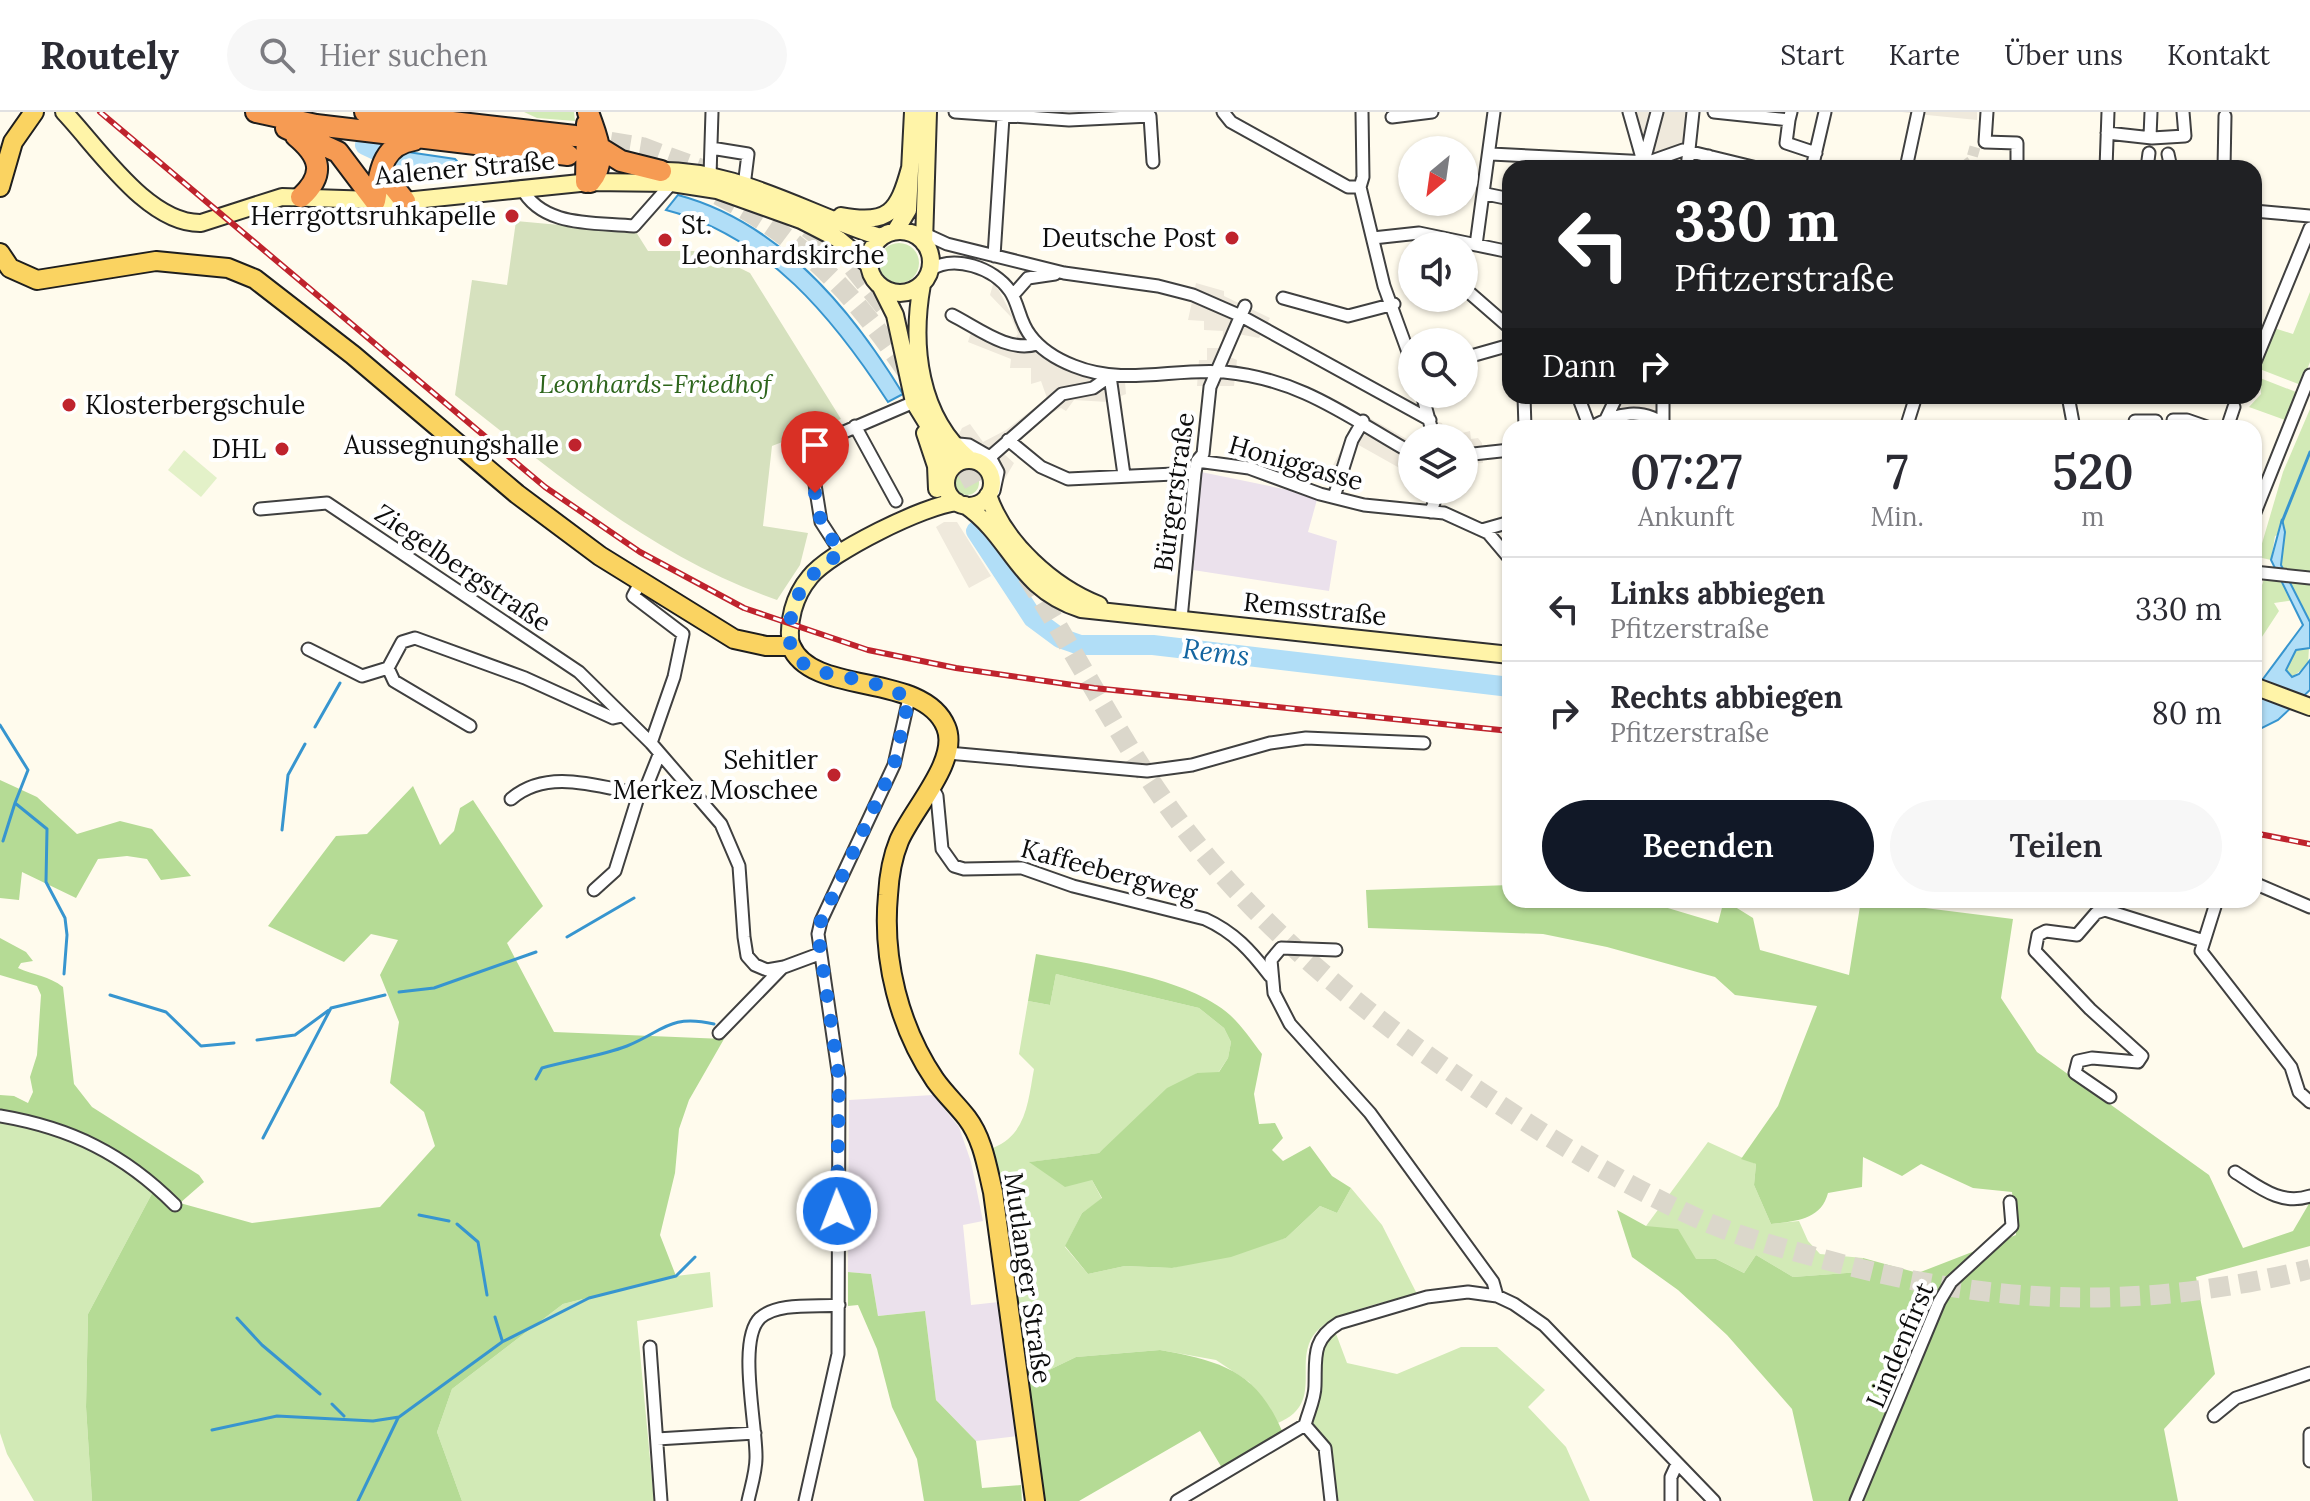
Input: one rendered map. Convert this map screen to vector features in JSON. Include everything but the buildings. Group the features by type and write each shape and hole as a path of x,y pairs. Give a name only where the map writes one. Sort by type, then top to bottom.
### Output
{"highway":[{"path":"245,112 338,152 375,201"},
{"path":"256,112 316,125 538,131"},
{"path":"365,112 422,129 571,146 538,131 509,112"},
{"path":"375,201 388,151 406,141 441,112"},
{"path":"588,112 600,148 600,164 588,182"},
{"path":"588,112 588,182"},
{"path":"286,128 312,150 319,164 317,178 301,197"},
{"path":"600,148 627,163 667,177"},
{"path":"381,171 405,201"}],"main road":[{"path":"0,187 13,142 34,112"},
{"name":"Aalener Straße","path":"64,112 157,210 177,221 201,223 282,197 405,201 588,182 618,175 667,177"},
{"path":"868,264 871,250 880,237 896,230 908,210 913,112"},
{"path":"928,112 926,277 915,341 924,388 946,432 970,460 981,463 989,472 991,493 979,503 961,504 902,520 841,553 817,569 798,595 790,626 791,646 799,661 819,673 868,682 909,698 941,718 948,734 948,753"},
{"path":"820,212 864,220 887,215 901,196 910,168"},
{"path":"667,177 710,176 820,212 880,237"},
{"path":"667,177 717,190 801,220 838,239 868,264 899,329 916,407 936,466 950,495 961,504"},
{"path":"896,230 916,235 925,241"},
{"path":"3,266 37,280 126,263 156,261 228,268 255,279 353,355 381,383 546,517 734,639 766,646 791,646"},
{"path":"881,287 903,293 926,277"},
{"path":"902,520 944,479 970,460"},
{"name":"Remsstraße","path":"991,493 1013,537 1055,590"},
{"name":"Remsstraße","path":"961,504 983,520 1020,570 1055,590 1115,611 1502,654"},
{"path":"2262,689 2309,707"},
{"name":"Mutlanger Straße","path":"948,753 898,842 887,907 891,968 899,1007 913,1041 935,1080 969,1120 983,1151 993,1192 1035,1501"}],"street":[{"path":"710,176 712,112"},
{"path":"955,112 1150,116 1150,153 1153,160"},
{"path":"1223,112 1348,187 1360,187"},
{"path":"1362,112 1363,177 1360,187 1384,286 1401,328"},
{"path":"1392,117 1432,112"},
{"path":"1478,235 1486,194 1494,112"},
{"path":"1629,112 1643,160"},
{"path":"1645,160 1657,112"},
{"path":"1687,160 1693,112"},
{"path":"1714,112 1790,116 1786,143 1816,153"},
{"path":"1814,160 1825,112"},
{"path":"1908,160 1918,112"},
{"path":"1987,112 1980,144 2017,143 2017,160"},
{"path":"2106,160 2108,112"},
{"path":"2150,137 2151,112"},
{"path":"994,256 1003,117 1007,113"},
{"path":"2107,133 2185,136 2187,115"},
{"path":"2224,160 2225,116"},
{"path":"711,148 748,154 744,186"},
{"path":"1659,160 1687,151 1704,160"},
{"path":"2148,160 2149,153"},
{"path":"1491,154 1574,160"},
{"path":"2168,154 2169,160"},
{"path":"521,187 529,201 553,217 634,226 651,210 667,177"},
{"path":"1486,194 1502,197"},
{"path":"2262,212 2310,216"},
{"path":"2262,346 2310,228"},
{"path":"1373,238 1398,235"},
{"path":"925,241 1064,273 1158,286 1238,309 1430,420"},
{"path":"1478,245 1502,250"},
{"path":"926,277 952,262 996,276 1013,295 1020,320 1037,344 1062,361 1110,376 1216,372 1286,384 1363,421 1398,444"},
{"path":"1027,263 1028,278"},
{"path":"1013,295 1028,278 1064,273"},
{"path":"1283,298 1348,316 1394,304"},
{"path":"1478,300 1502,321"},
{"name":"Bürgerstraße","path":"1181,619 1196,467 1203,454 1210,387 1238,309"},
{"path":"952,315 1009,345 1026,347 1037,344"},
{"path":"2262,330 2269,330"},
{"path":"1478,354 1502,347"},
{"path":"2262,495 2310,375"},
{"path":"959,444 969,445 990,457 1062,394 1093,388 1110,376"},
{"path":"1110,376 1124,475"},
{"path":"1606,419 1613,404"},
{"path":"841,553 821,522 809,447 855,426 916,407"},
{"path":"2230,420 2234,407"},
{"path":"1426,408 1431,424"},
{"path":"1606,419 1633,413 1657,420"},
{"path":"2173,420 2187,420"},
{"path":"1334,497 1352,440 1363,421"},
{"path":"855,426 896,501"},
{"name":"Honiggasse","path":"1008,440 1041,467 1068,479 1196,467 1249,468 1367,506 1444,513 1482,530"},
{"path":"1478,453 1502,451"},
{"name":"Remsstraße","path":"990,457 998,478 991,493"},
{"name":"Ziegelbergstraße","path":"260,509 327,503 579,672 651,743 721,824 739,866 747,956 755,965 767,970 784,967"},
{"path":"1431,512 1434,504"},
{"path":"1482,530 1502,524"},
{"path":"1482,530 1494,537 1502,548"},
{"path":"2262,572 2309,578"},
{"path":"641,581 633,596 683,634 674,677 651,743"},
{"name":"Ziegelbergstraße","path":"388,668 402,642 415,638 525,678 613,718 622,716"},
{"path":"308,649 362,676 388,668 394,681 470,726"},
{"path":"805,1501 836,1373 839,1305 839,1078 819,954 821,921 894,765 909,698"},
{"path":"948,753 1147,771 1192,765 1270,743 1306,738 1424,743"},
{"path":"594,890 615,871 639,794 645,790 659,755"},
{"path":"511,799 527,786 548,782 574,782 639,794"},
{"name":"Kaffeebergweg","path":"931,785 937,796 942,849 954,866 964,869 1022,868 1073,886 1205,919 1223,927 1249,947 1270,976 1274,993 1290,1024 1370,1113 1493,1282 1497,1296"},
{"path":"2262,886 2310,907"},
{"path":"2214,908 2201,951 2291,1067 2299,1092 2310,1102"},
{"path":"2110,1097 2075,1073 2078,1061 2092,1058 2138,1062 2142,1056 2090,1009 2035,951 2038,935 2046,931 2074,936 2096,913 2105,910 2204,941"},
{"path":"1270,976 1271,960 1281,948 1336,950"},
{"path":"719,1033 784,967 819,954"},
{"path":"0,1116 45,1124 84,1140 140,1170 175,1205"},
{"path":"2235,1172 2273,1196 2299,1200 2310,1196"},
{"name":"Lindenfirst","path":"1856,1501 1939,1302 1951,1282 2012,1226 2010,1202"},
{"path":"1177,1501 1305,1425 1315,1390 1314,1356 1318,1342 1326,1331 1339,1323 1427,1297 1468,1292 1497,1296 1544,1325 1714,1501"},
{"path":"748,1501 756,1461 750,1342 761,1318 779,1309 839,1305"},
{"path":"650,1347 661,1501"},
{"path":"2214,1416 2236,1398 2310,1373"},
{"path":"1305,1425 1325,1448 1331,1501"},
{"path":"657,1439 755,1433"},
{"path":"2310,1434 2310,1461"},
{"path":"1671,1501 1671,1477 1677,1464"}],"shaded area":[{"path":"1629,112 1693,112 1687,150 1709,156 1708,160 1642,160"},
{"path":"1902,112 1977,112 1977,120 1917,114"},
{"path":"994,281 1021,333 1037,354 1077,375 1097,379 1110,376 1125,382 1126,394 1121,396 1123,412 1108,411 1108,402 1074,400 1066,411 1061,408 1048,415 1012,443 1004,454 1014,463 996,494 991,468 956,440 962,428 970,424 983,442 1006,430 1047,398 1041,381 1031,384 1031,368 1010,368 1011,359 968,342 974,322 998,336 1014,339 1018,334 1011,317 990,295"},
{"path":"1196,283 1224,291 1224,296 1270,318 1259,338 1238,334 1230,357 1237,360 1234,386 1197,386 1199,360 1207,360 1207,348 1222,348 1223,331 1204,330 1204,321 1188,320"},
{"path":"1613,404 1663,404 1663,420 1651,416 1606,419"},
{"path":"1361,413 1398,434 1398,467 1355,443 1345,469 1333,465"},
{"path":"1478,438 1482,443 1483,463 1478,463"},
{"path":"1201,472 1318,496 1308,532 1337,541 1329,591 1193,570"},
{"path":"944,522 957,522 991,576 969,588 936,527"},
{"path":"933,1095 959,1127 971,1162 983,1221 963,1225 971,1305 999,1302 1019,1436 976,1441 936,1400 925,1311 878,1316 871,1274 848,1272 849,1100"}],"green space":[{"path":"524,112 574,112 575,121 537,118"},
{"name":"Leonhards-Friedhof","path":"516,221 636,232 648,251 705,251 750,273 841,419 772,446 763,526 808,533 800,565 777,600 689,561 648,537 569,483 455,395 472,280 507,285"},
{"path":"899,243 913,249 919,263 913,277 899,283 885,277 879,263 885,249"},
{"path":"2310,292 2310,362 2301,385 2262,370 2262,356 2274,328 2293,334"},
{"path":"2262,379 2296,392 2285,420 2249,407 2262,404"},
{"path":"2310,409 2310,622 2296,600 2274,603 2279,611 2262,637 2262,585 2266,573 2281,565 2285,532 2275,536 2271,560 2262,558 2262,543 2283,472"},
{"path":"184,450 217,478 201,497 168,470"},
{"path":"967,471 975,475 979,483 975,491 967,495 959,491 955,483 959,475"},
{"path":"2309,647 2308,665 2292,677 2286,670 2296,650"},
{"path":"0,780 37,797 77,834 120,821 152,829 191,876 161,880 147,859 127,856 98,859 76,898 22,872 19,900 0,898"},
{"path":"413,786 440,845 454,831 460,808 473,800 543,906 507,943 554,1032 724,1039 689,1100 679,1129 675,1173 660,1235 676,1276 563,1304 452,1389 437,1432 462,1501 92,1501 86,1407 88,1314 156,1186 84,1140 0,1116 0,1095 14,1096 28,1103 33,1092 30,1077 37,1055 41,995 37,986 0,975 0,938 26,952 33,961 21,963 18,968 63,987 74,1084 92,1107 199,1175 204,1182 180,1203 252,1223 380,1207 435,1146 424,1112 390,1083 399,1022 380,975 398,940 371,934 344,962 268,926 336,836 367,834"},
{"path":"1502,885 1502,908 1668,908 1718,923 1722,908 1737,908 1753,918 1760,950 1849,975 1860,908 1925,908 2013,919 2001,998 2037,1052 2209,1175 2243,1248 2293,1231 2310,1202 2310,1246 2196,1277 2215,1374 2164,1429 2178,1501 1813,1501 1792,1409 1727,1335 1678,1290 1632,1257 1617,1210 1646,1226 1678,1229 1696,1259 1716,1259 1744,1273 1756,1255 1793,1277 1860,1272 1863,1258 1918,1273 2016,1235 2012,1192 1973,1188 1921,1164 1902,1176 1863,1157 1862,1187 1828,1193 1820,1209 1806,1218 1771,1224 1754,1185 1756,1164 1741,1159 1778,1106 1817,1006 1735,995 1715,977 1607,947 1543,934 1368,928 1366,890"},
{"path":"1036,954 1165,982 1212,1002 1230,1015 1262,1054 1254,1094 1259,1124 1275,1123 1283,1138 1272,1150 1283,1161 1310,1146 1332,1176 1351,1188 1337,1213 1320,1206 1286,1238 1231,1257 1172,1268 1125,1266 1088,1274 1065,1246 1082,1213 1102,1198 1092,1180 1065,1187 1029,1162 1099,1153 1167,1088 1197,1073 1219,1072 1228,1058 1231,1042 1224,1028 1199,1008 1056,974 1050,1005 1028,1001"},
{"path":"1056,974 1199,1008 1224,1028 1231,1042 1228,1058 1218,1073 1197,1073 1099,1153 1030,1162 1092,1180 1102,1199 1082,1213 1065,1247 1088,1274 1125,1266 1172,1268 1286,1238 1320,1206 1337,1213 1351,1188 1382,1225 1417,1294 1346,1314 1321,1328 1308,1347 1306,1383 1300,1405 1292,1415 1278,1423 1249,1382 1216,1360 1160,1350 1076,1357 1045,1372 1021,1372 1013,1302 1025,1292 993,1148 1013,1134 1024,1115 1034,1069 1019,1054 1028,1001 1050,1005"},
{"path":"0,1116 45,1124 156,1186 88,1314 86,1407 92,1501 34,1501 7,1454 0,1433"},
{"path":"1708,1142 1756,1164 1754,1185 1771,1224 1799,1221 1808,1241 1820,1254 1863,1258 1860,1272 1793,1277 1756,1255 1744,1273 1716,1259 1696,1260 1646,1226"},
{"path":"710,1272 713,1307 637,1321 654,1501 462,1501 437,1432 452,1389 563,1304 676,1276"},
{"path":"848,1272 871,1274 878,1316 925,1311 936,1400 976,1441 982,1488 1021,1485 1022,1501 924,1501 917,1459 892,1407 877,1349 858,1305 848,1306"},
{"path":"1335,1331 1347,1363 1397,1374 1461,1347 1497,1347 1545,1390 1528,1407 1566,1447 1590,1501 1333,1501 1324,1441 1312,1423 1321,1382 1321,1351"},
{"path":"1160,1350 1218,1364 1248,1381 1272,1410 1282,1431 1222,1468 1200,1431 1079,1501 1044,1501 1035,1477 1021,1372 1045,1372 1076,1357"}],"water":[{"path":"401,151 455,159 459,163 457,177 391,170"},
{"path":"678,195 715,208 748,225 809,272 860,330 903,394 888,402 821,312 766,260 736,239 702,222 666,210"},
{"path":"2282,519 2285,532 2281,565 2310,622 2310,648 2296,650 2286,670 2292,677 2299,674 2310,660 2310,690 2278,720 2262,728 2262,680 2303,625 2271,560"}],"waterway":[{"name":"Rems","path":"365,145 401,162"},
{"path":"2282,522 2310,452"},
{"name":"Rems","path":"976,531 1033,618 1060,638 1080,645 1153,645 1502,686"},
{"path":"315,727 340,683"},
{"path":"0,725 28,770 15,803 47,829 46,882 65,918 67,935 64,974"},
{"path":"282,830 288,775 305,744"},
{"path":"3,841 15,803"},
{"path":"567,937 634,898"},
{"path":"399,992 434,988 536,952"},
{"path":"110,995 166,1012 201,1046 234,1043"},
{"path":"263,1138 331,1008 385,995"},
{"path":"257,1040 295,1035 329,1010"},
{"path":"536,1079 542,1068 617,1049 676,1023 699,1021 714,1024"},
{"path":"419,1215 449,1221"},
{"path":"457,1224 478,1242 487,1295"},
{"path":"212,1430 277,1416 373,1421 399,1417 502,1342 589,1298 676,1276 695,1257"},
{"path":"495,1317 502,1340"},
{"path":"237,1318 262,1345 320,1394"},
{"path":"332,1404 344,1416"},
{"path":"358,1501 398,1418"}],"tunnel":[{"path":"581,137 642,147 723,177"},
{"path":"1971,160 1975,147"},
{"path":"718,195 777,231 826,272 869,320 910,376"},
{"path":"808,228 843,255 888,311"},
{"path":"950,440 994,521"},
{"path":"1027,576 1146,774 1191,837 1252,907 1355,1000 1429,1057 1609,1173 1699,1219 1732,1232 1834,1262 1954,1287 2013,1294 2130,1296 2189,1291 2310,1269"}],"railway":[{"path":"100,112 545,487 640,552 744,608 868,650 956,668 1094,688 1502,730"},
{"path":"2262,835 2310,844"}],"place":[{"name":"Herrgottsruhkapelle","path":"512,216"},
{"name":"Deutsche Post","path":"1232,238"},
{"name":"St. Leonhardskirche","path":"665,240"},
{"name":"Klosterbergschule","path":"69,405"},
{"name":"Aussegnungshalle","path":"575,445"},
{"name":"DHL","path":"282,449"},
{"name":"Sehitler Merkez Moschee","path":"834,775"}],"route":[{"path":"815,493 821,522 841,553 817,569 798,595 790,626 794,653 799,661 819,673 868,682 909,698 894,765 821,921 818,934 839,1078 837,1211"}]}
